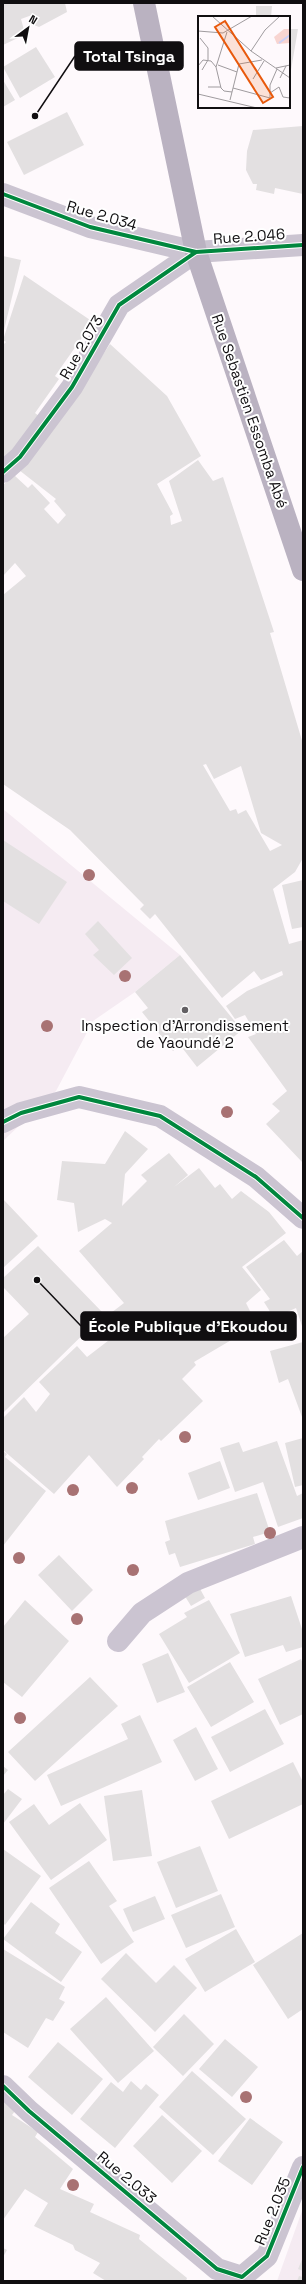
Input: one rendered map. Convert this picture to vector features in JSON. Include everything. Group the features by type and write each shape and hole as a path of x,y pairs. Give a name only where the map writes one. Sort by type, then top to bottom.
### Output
{"main road":[{"name":"Rue Sebastien Essomba Abé","path":"144,3 196,252 303,570"}],"street":[{"name":"Rue 2.034","path":"3,194 90,227 196,252"},
{"name":"Rue 2.046","path":"196,252 303,245"},
{"name":"Rue 2.073","path":"3,472 20,456 72,387 120,304 196,252"},
{"path":"3,1122 21,1113 79,1097 160,1116 256,1176 303,1218"},
{"path":"118,1641 142,1613 188,1583 303,1537"},
{"name":"Rue 2.033","path":"3,2086 29,2111 217,2269 242,2277"},
{"name":"Rue 2.035","path":"242,2277 267,2256 303,2167"}],"shaded area":[{"path":"3,809 180,955 135,992 93,1021 56,1091 3,1141"},
{"path":"303,2208 303,2281 277,2281"}],"building":[{"path":"3,3 65,3 67,12 39,27 34,25 32,15 21,19 24,30 22,36 3,45"},
{"path":"256,6 272,6 271,16 256,16"},
{"path":"290,29 298,29 290,76"},
{"path":"36,47 55,77 20,98 3,67"},
{"path":"3,80 15,100 3,107"},
{"path":"67,112 84,145 24,175 7,142"},
{"path":"303,126 303,194 275,188 274,194 256,190 257,184 253,184 246,170 247,151 253,130"},
{"path":"3,256 21,260 4,330 3,330"},
{"path":"24,275 93,322 55,376 59,379 35,413 44,420 3,468 3,345 6,342 3,340"},
{"path":"110,344 167,396 201,456 157,484 173,514 170,516 171,525 182,521 169,481 198,460 213,481 223,477 274,632 270,633 303,744 303,858 295,872 273,889 289,944 303,940 303,1163 266,1124 280,1111 272,1104 287,1091 248,1037 256,1034 245,1015 235,1019 226,1006 247,991 283,975 282,971 261,980 254,971 222,998 155,914 150,919 140,909 144,905 70,830 3,784 3,595 26,576 15,563 3,576 3,485 14,475 28,488 32,484 50,503 44,509 58,524 66,515 54,501 56,499 19,470 57,424","holes":["206,764 214,779 241,766 261,833 282,845 270,851 246,810 238,814 236,809 230,811 203,765"]},
{"path":"3,840 67,882 39,924 3,901"},
{"path":"303,880 303,927 292,929 282,885"},
{"path":"98,921 132,958 114,975 93,955 99,950 85,934"},
{"name":"Inspection d'Arrondissement de Yaoundé 2","path":"180,955 242,1030 197,1067 180,1045 173,1051 142,1012 148,1008 135,992"},
{"path":"125,1131 148,1149 125,1174 122,1206 147,1181 141,1175 169,1153 188,1175 174,1187 199,1168 215,1188 220,1184 232,1199 241,1191 269,1212 286,1233 242,1267 261,1290 246,1303 257,1325 194,1362 196,1365 182,1379 203,1401 161,1441 159,1439 142,1457 144,1459 117,1487 89,1455 54,1494 3,1450 3,1418 24,1397 36,1412 50,1394 39,1382 77,1346 87,1357 113,1337 103,1319 124,1303 79,1251 112,1223 105,1219 78,1232 74,1203 57,1200 62,1161 105,1164"},
{"path":"3,1199 38,1236 3,1268"},
{"path":"284,1240 297,1256 303,1251 303,1329 296,1308 274,1318 264,1302 270,1299 246,1267"},
{"path":"38,1246 104,1314 3,1413 3,1338 29,1314 3,1287 3,1278"},
{"path":"303,1342 302,1417 288,1379 279,1383 270,1351"},
{"path":"303,1438 303,1485 295,1487 285,1443"},
{"path":"277,1441 297,1496 303,1493 303,1518 278,1527 263,1482 235,1492 220,1448 239,1442 243,1452"},
{"path":"3,1451 7,1454 5,1457 46,1491 3,1546"},
{"path":"220,1461 230,1488 198,1500 188,1473"},
{"path":"257,1493 270,1532 253,1537 255,1544 180,1567 175,1553 169,1555 165,1542 170,1540 165,1521"},
{"path":"59,1555 93,1590 72,1611 38,1575"},
{"path":"198,1585 205,1598 191,1606 183,1593"},
{"path":"291,1596 303,1632 303,1647 286,1652 283,1645 245,1657 230,1614"},
{"path":"25,1600 69,1641 22,1697 3,1682 3,1627"},
{"path":"209,1600 240,1653 189,1683 159,1634 187,1617 184,1613"},
{"path":"168,1653 185,1692 157,1703 142,1664"},
{"path":"301,1659 303,1664 303,1714 280,1725 258,1679"},
{"path":"230,1662 254,1702 211,1727 187,1687"},
{"path":"90,1677 118,1706 35,1781 8,1752"},
{"path":"265,1709 284,1744 230,1772 211,1737"},
{"path":"140,1715 162,1762 61,1806 47,1775 128,1739 121,1724"},
{"path":"196,1727 218,1769 195,1781 173,1740"},
{"path":"293,1762 303,1782 303,1804 229,1839 211,1801"},
{"path":"3,1766 8,1770 3,1776"},
{"path":"8,1789 22,1799 3,1824 3,1795"},
{"path":"142,1790 152,1856 113,1861 104,1796"},
{"path":"80,1803 107,1840 51,1880 9,1822 34,1804 49,1825"},
{"path":"200,1846 218,1891 176,1908 157,1862"},
{"path":"3,1849 41,1876 5,1925 3,1923"},
{"path":"89,1861 117,1901 109,1906 134,1942 101,1964 49,1888"},
{"path":"221,1894 235,1927 186,1948 171,1915"},
{"path":"155,1896 165,1919 133,1932 123,1909"},
{"path":"31,1902 60,1924 55,1933 82,1952 61,1982 3,1939"},
{"path":"236,1929 255,1962 205,1992 185,1959"},
{"path":"303,1933 303,2009 288,2019 253,1965"},
{"path":"3,1949 65,1987 59,1999 65,2002 53,2021 46,2018 28,2048 3,2032"},
{"path":"126,1953 156,1983 174,1965 197,1988 155,2032 101,1979"},
{"path":"106,1997 154,2051 118,2083 70,2029"},
{"path":"184,2014 214,2044 183,2076 153,2047"},
{"path":"225,2039 258,2067 232,2097 199,2069"},
{"path":"58,2042 103,2079 72,2115 28,2077"},
{"path":"192,2071 246,2119 213,2155 159,2107"},
{"path":"131,2081 141,2090 146,2084 159,2095 115,2148 80,2119 111,2082 123,2092"},
{"path":"3,2100 15,2111 12,2115 38,2132 35,2137 73,2169 60,2189 94,2204 90,2212 140,2235 139,2239 187,2278 186,2281 106,2281 93,2273 100,2263 75,2250 73,2245 34,2226 48,2203 25,2189 3,2220"},
{"path":"162,2115 202,2151 172,2183 133,2146"},
{"path":"250,2118 283,2142 252,2185 218,2161"},
{"path":"3,2248 7,2250 3,2257"},
{"path":"303,2257 303,2271 298,2269"},
{"path":"299,2276 303,2277 303,2281 297,2281"}],"cycle path":[{"path":"3,194 90,227 196,252 303,245"},
{"path":"3,472 20,457 72,387 119,305 196,252"},
{"path":"3,1122 21,1113 79,1097 160,1116 256,1177 303,1218"},
{"path":"3,2086 29,2111 217,2269 242,2277 267,2256 303,2167"}],"place":[{"name":"Total Tsinga","path":"35,116"},
{"name":"Inspection d'Arrondissement de Yaoundé 2","path":"185,1010"},
{"name":"École Publique d'Ekoudou","path":"37,1280"}]}
